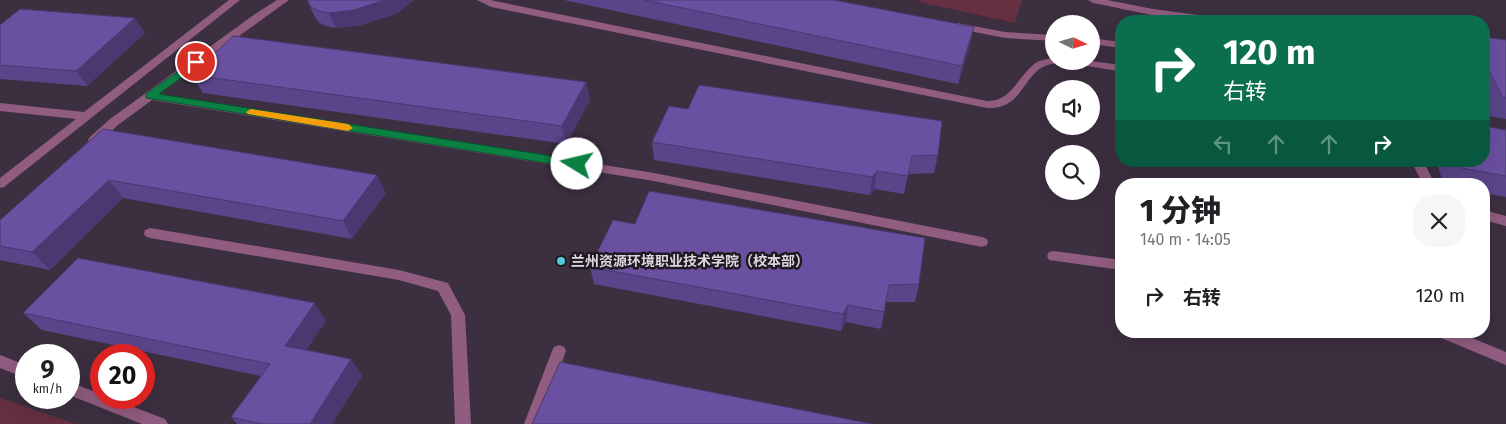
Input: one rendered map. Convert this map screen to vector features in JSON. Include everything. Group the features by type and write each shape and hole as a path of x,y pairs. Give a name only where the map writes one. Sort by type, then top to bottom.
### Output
{"lane":[{"path":"0,184 235,0"},
{"path":"86,148 114,122 258,16 284,0"},
{"path":"482,0 491,4 977,103 997,104 1014,96 1037,65 1045,61"},
{"path":"1093,0 1175,15"},
{"path":"947,24 1005,35 1045,37"},
{"path":"1100,42 1115,44"},
{"path":"1100,65 1115,67"},
{"path":"150,96 654,176 982,242"},
{"path":"0,107 86,116"},
{"path":"1490,217 1506,222"},
{"path":"150,233 399,275 443,287 458,315 463,424"},
{"path":"1054,256 1115,264"},
{"path":"1456,338 1506,359"},
{"path":"532,424 559,351"},
{"path":"0,361 15,367"},
{"path":"80,392 160,424"}],"shaded area":[{"path":"920,0 1022,0 1015,23 919,2"},
{"path":"0,398 15,403 15,409 32,409 76,424 0,424"}],"building":[{"path":"308,0 385,0 354,10 329,13 311,7"},
{"path":"644,0 834,0 974,27 962,66"},
{"path":"20,9 135,18 76,71 0,65 0,25"},
{"path":"233,36 586,82 562,126 192,75"},
{"path":"1490,38 1506,40 1506,98 1503,98 1490,73"},
{"path":"699,85 942,121 938,155 912,156 908,176 877,171 872,177 652,142 669,106 688,109"},
{"path":"1490,127 1506,130 1506,176 1461,168 1490,167"},
{"path":"103,129 377,175 343,221 109,180 32,252 0,246 0,220"},
{"path":"649,191 925,238 919,284 889,285 884,312 848,305 843,314 590,267 613,220 635,224"},
{"path":"78,258 315,303 285,346 351,359 310,424 262,424 231,417 270,364 23,313"},
{"path":"560,362 872,424 532,424"}],"slow traffic":[{"path":"251,112 348,128"}],"place":[{"name":"兰州资源环境职业技术学院（校本部）","path":"561,261"}],"route":[{"path":"196,62 150,96 577,164"}]}
